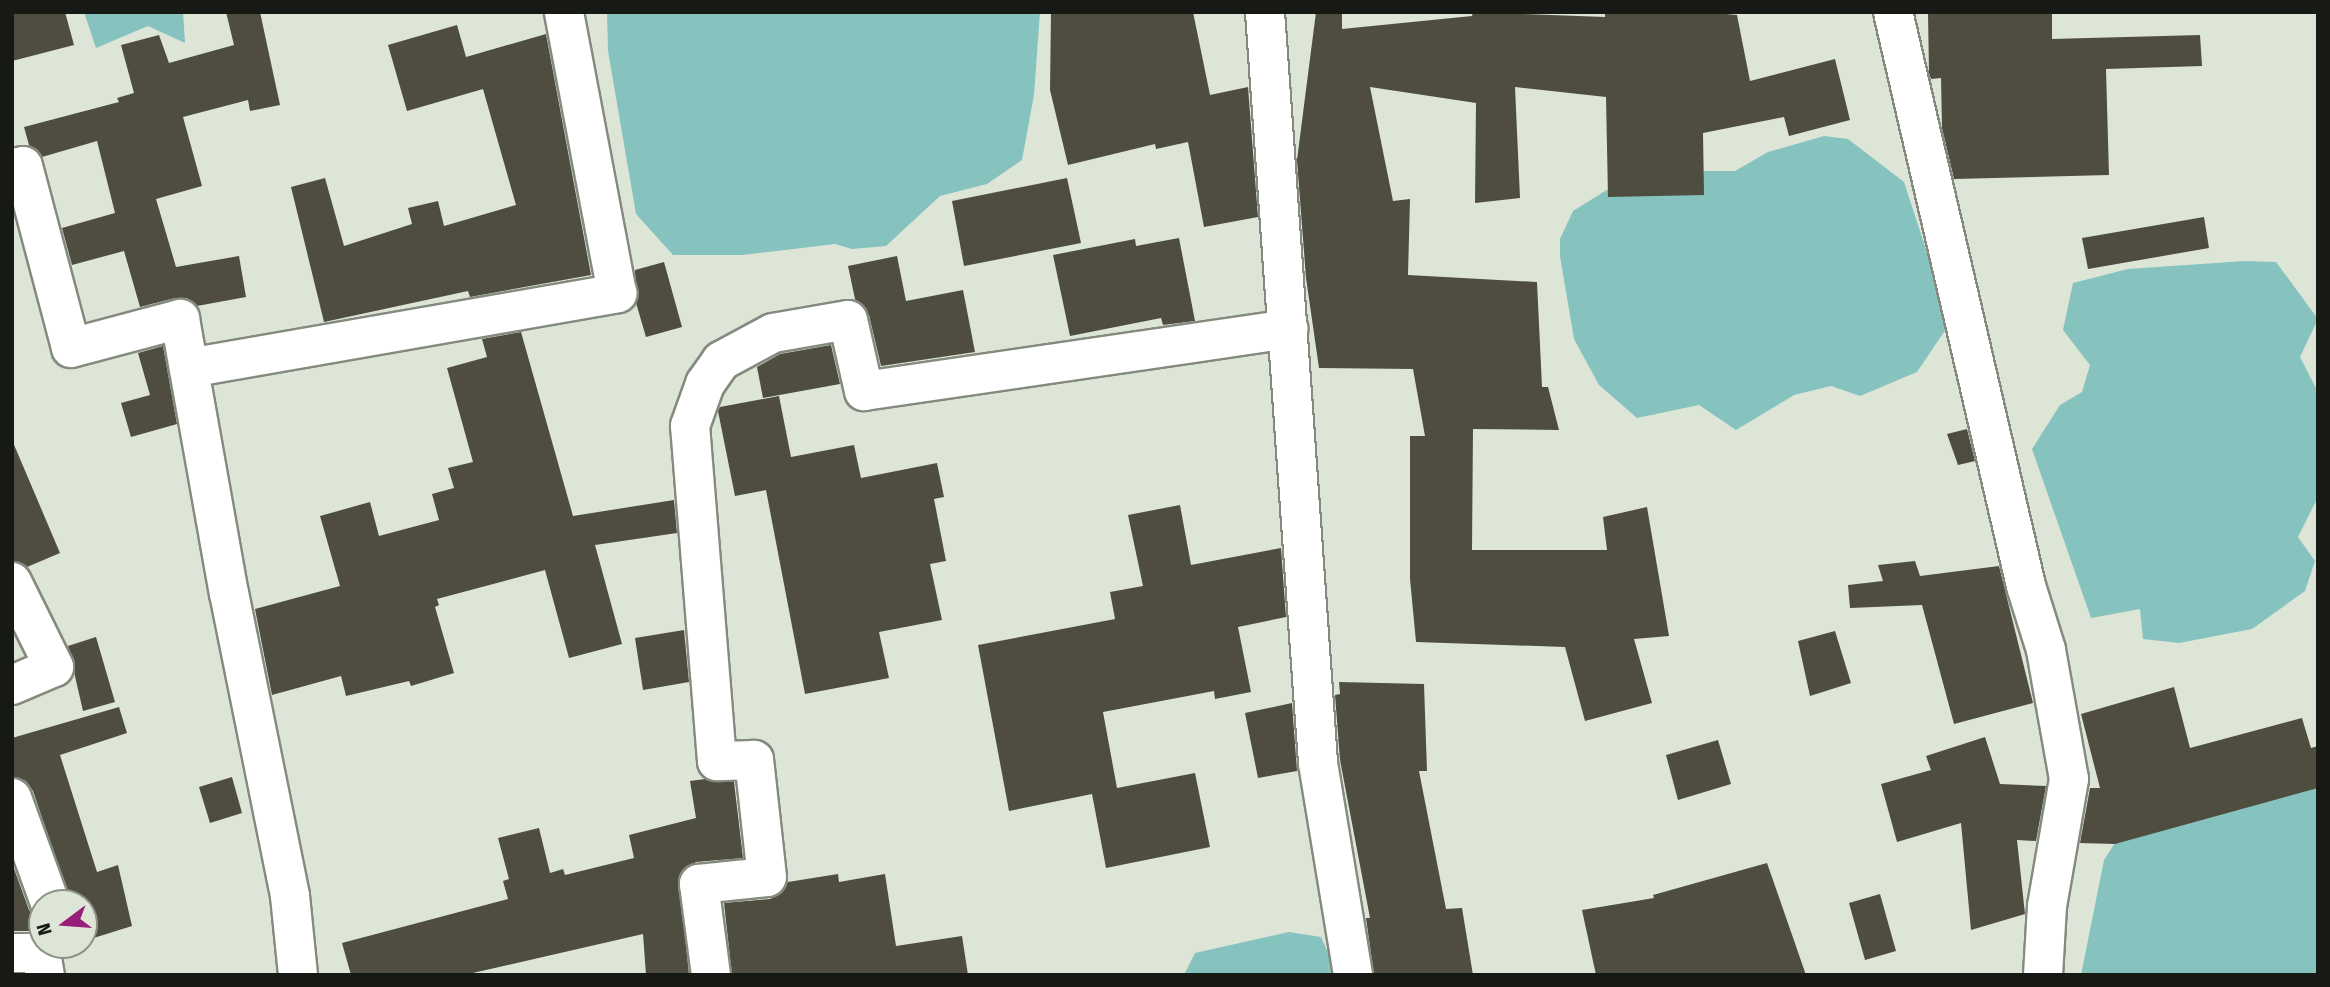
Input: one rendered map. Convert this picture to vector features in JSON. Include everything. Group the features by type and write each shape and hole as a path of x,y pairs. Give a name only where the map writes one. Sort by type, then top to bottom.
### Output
{"street":[{"path":"189,368 617,293 564,12"},
{"path":"1265,12 1318,763 1353,975"},
{"path":"1893,12 2026,586 2046,650 2069,779 2047,905 2043,975"},
{"path":"12,168 23,166 71,348 180,319 288,882 298,975"},
{"path":"711,975 699,884 766,877 754,760 717,761 690,426 705,384 722,361 773,333 848,320 864,391 1287,329"},
{"path":"12,582 54,667 12,685"},
{"path":"12,798 45,889"}],"water":[{"path":"84,12 183,12 185,43 148,26 96,48"},
{"path":"607,12 1040,12 1034,95 1022,160 987,184 940,196 886,246 852,249 835,244 742,255 673,255 636,214 608,51"},
{"path":"1824,136 1848,139 1904,182 1950,323 1917,372 1860,396 1831,386 1794,395 1736,430 1699,405 1637,418 1599,385 1574,339 1560,256 1560,239 1573,211 1618,183 1694,171 1735,171 1768,152"},
{"path":"2245,261 2276,262 2318,319 2300,357 2318,392 2318,497 2298,537 2315,561 2305,591 2252,629 2179,643 2143,639 2140,609 2091,618 2032,449 2060,405 2082,392 2090,365 2063,330 2073,283 2128,269"},
{"path":"2318,757 2318,975 2081,975 2104,860 2141,802"},
{"path":"1289,932 1321,937 1338,975 1184,975 1195,953"}],"building":[{"path":"12,12 65,12 74,45 12,61"},
{"path":"226,12 260,12 280,105 250,111 248,100 183,117 202,186 156,199 176,267 239,256 246,297 197,306 187,298 175,298 140,307 124,251 72,265 62,228 115,213 97,141 42,157 29,145 24,127 119,102 117,98 134,93 121,45 159,35 169,63 234,45"},
{"path":"1051,12 1193,12 1210,95 1248,87 1258,217 1204,227 1188,142 1156,149 1155,144 1068,165 1050,90"},
{"path":"1316,12 1342,12 1342,29 1472,16 1473,12 1605,17 1605,12 1704,12 1737,15 1750,81 1835,59 1850,120 1789,136 1784,117 1703,133 1704,195 1608,197 1606,97 1515,87 1520,198 1475,203 1476,103 1370,87 1393,201 1410,199 1408,275 1537,282 1542,387 1548,387 1559,430 1473,429 1472,550 1607,550 1603,517 1647,507 1669,636 1634,639 1652,703 1585,721 1565,647 1416,642 1410,579 1410,436 1425,436 1413,369 1319,368 1306,278 1297,160"},
{"path":"2052,12 2052,39 2200,35 2202,66 2106,69 2109,175 1954,179 1942,128 1941,78 1931,79 1929,73 1928,13"},
{"path":"457,25 466,57 546,34 591,275 470,297 468,291 324,322 291,187 325,178 344,246 412,224 408,208 438,201 444,226 516,205 483,89 407,111 388,45"},
{"path":"1067,178 1081,243 964,266 952,201"},
{"path":"2204,217 2209,248 2088,269 2082,238"},
{"path":"1179,238 1195,321 1163,325 1161,318 1070,336 1053,255 1135,239 1136,246"},
{"path":"897,256 906,301 963,290 975,352 881,366 869,315 855,299 848,266"},
{"path":"664,262 682,327 646,337 636,303 635,270"},
{"path":"521,332 573,516 674,500 677,533 595,545 622,644 569,658 545,570 437,599 439,605 435,607 454,673 411,686 409,681 346,696 341,676 272,695 255,609 340,586 320,516 370,502 379,536 439,520 432,494 454,488 448,468 473,462 447,368 487,357 482,339"},
{"path":"831,345 840,384 763,398 757,367 780,354"},
{"path":"163,346 177,424 131,437 121,403 150,395 138,353"},
{"path":"779,396 791,457 854,445 861,478 937,463 944,497 934,499 946,561 930,564 942,620 879,632 889,678 805,694 766,490 735,496 718,411 720,407"},
{"path":"1967,429 1975,461 1958,465 1947,434"},
{"path":"12,440 60,553 27,567 12,560"},
{"path":"1180,505 1191,565 1281,548 1286,617 1238,627 1251,692 1215,699 1214,691 1103,712 1117,788 1195,773 1210,847 1106,868 1092,794 1009,811 978,645 1115,619 1110,592 1143,586 1128,515"},
{"path":"1915,561 1920,576 1999,566 2033,703 1954,724 1922,605 1850,608 1848,585 1883,581 1878,565"},
{"path":"684,630 689,682 643,690 635,638"},
{"path":"1835,631 1851,683 1810,696 1798,641"},
{"path":"96,637 115,702 83,711 68,646"},
{"path":"1339,682 1424,684 1427,771 1419,771 1446,909 1462,908 1473,975 1374,975 1366,918 1370,918 1340,760 1335,695 1340,694"},
{"path":"2174,687 2190,748 2302,718 2311,748 2318,746 2318,788 2115,844 2080,843 2090,788 2100,788 2081,714"},
{"path":"1292,703 1297,771 1258,778 1245,713"},
{"path":"119,707 127,733 60,755 97,872 118,865 132,926 98,937 98,889 66,889 33,791 26,781 12,777 12,738"},
{"path":"1985,737 2000,784 2046,786 2036,841 2017,840 2025,914 1971,930 1961,823 1897,842 1881,784 1931,770 1926,756"},
{"path":"1718,740 1731,784 1678,800 1666,755"},
{"path":"232,777 242,813 210,823 199,787"},
{"path":"705,779 734,782 743,858 696,862 679,875 689,975 646,975 643,934 464,975 351,975 342,943 508,899 503,881 509,879 498,838 539,828 550,873 563,869 565,875 634,858 629,835 696,818 690,781"},
{"path":"12,863 28,907 28,931 12,931"},
{"path":"1767,863 1806,975 1596,975 1582,910 1654,898 1653,895"},
{"path":"838,874 839,882 885,874 896,946 962,936 968,975 732,975 724,903 770,899 780,894 788,882"},
{"path":"1880,894 1896,951 1865,960 1849,903"}]}
